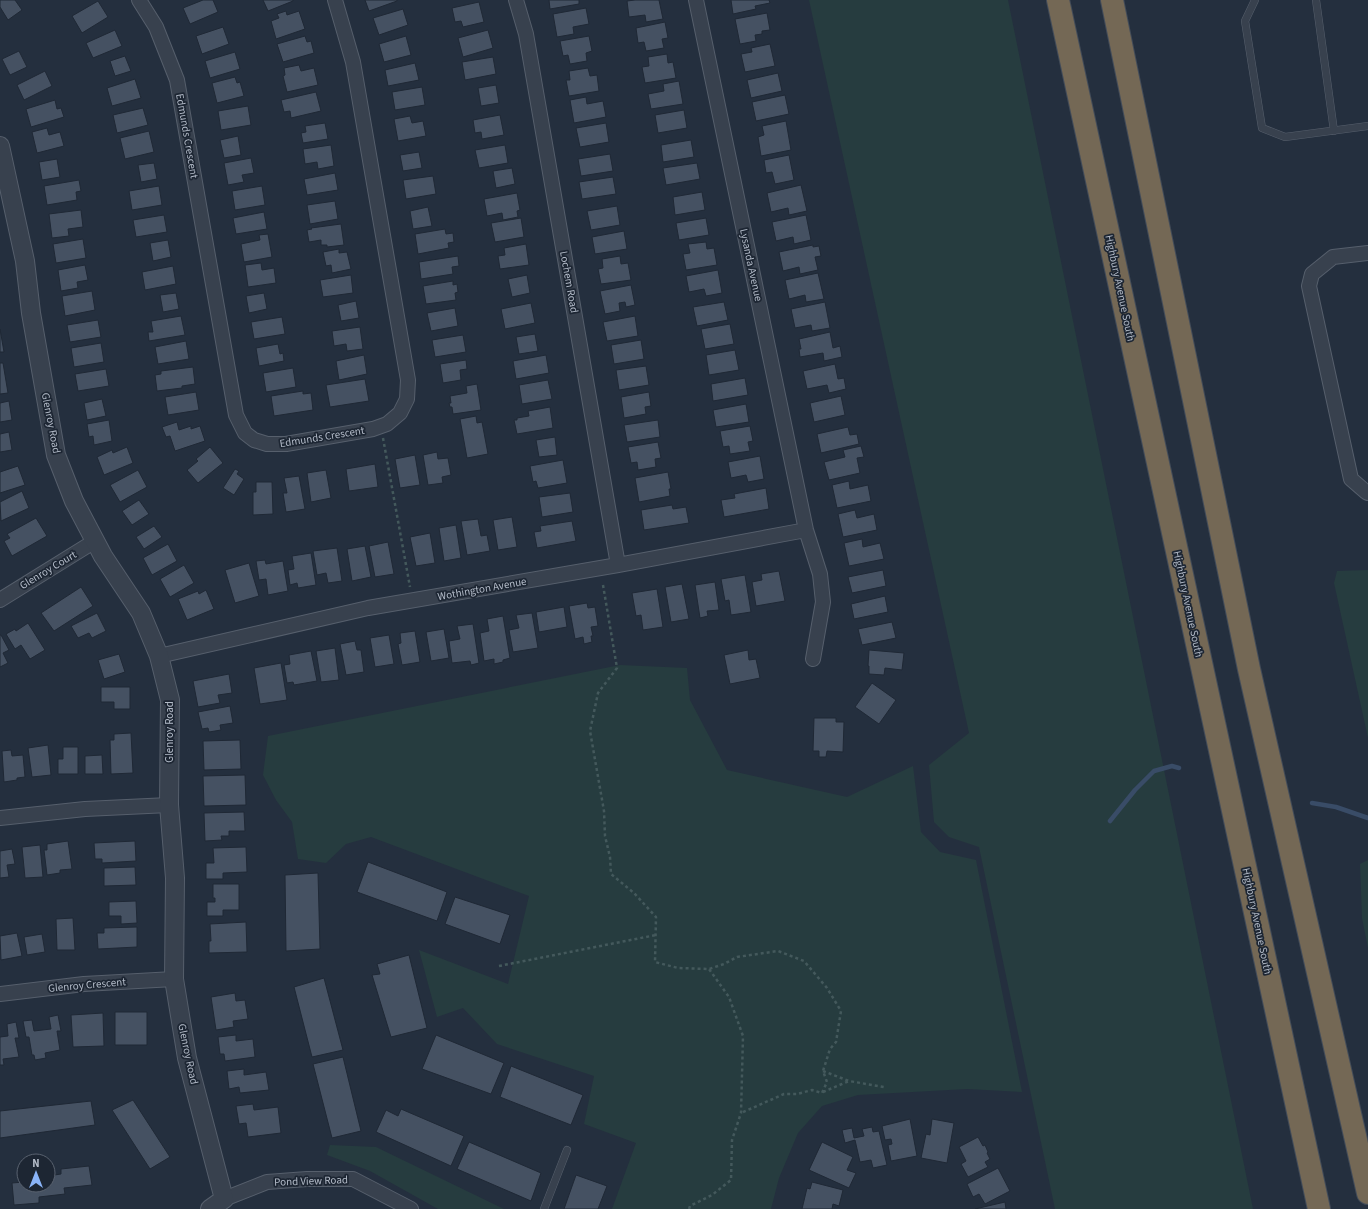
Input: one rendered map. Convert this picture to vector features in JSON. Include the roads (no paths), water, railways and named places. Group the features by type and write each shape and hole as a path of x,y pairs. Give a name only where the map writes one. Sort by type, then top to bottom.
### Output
{"highway":[{"name":"Highbury Avenue South","path":"1058,0 1319,1209"},
{"path":"1112,0 1249,669 1368,1193"}],"street":[{"name":"Edmunds Crescent","path":"139,0 156,27 177,80 230,390 236,415 245,433 254,440 267,444 286,444 373,429 387,424 400,413 407,399 408,380 353,62 335,0"},
{"name":"Lochem Road","path":"516,0 526,34 618,565"},
{"name":"Lysanda Avenue","path":"696,0 806,530 820,574 823,602 813,659"},
{"name":"Glenroy Road","path":"0,146 25,261 31,313 56,455 74,501 103,556 141,612 159,656 170,700 169,805 175,878 174,979 187,1058 217,1204"},
{"path":"1368,253 1333,257 1312,274 1309,286 1351,479 1368,493"},
{"name":"Wothington Avenue","path":"159,656 368,608 618,565 806,530"},
{"name":"Glenroy Court","path":"0,600 96,541"},
{"path":"0,818 85,809 169,805"},
{"name":"Glenroy Crescent","path":"0,994 84,984 174,979"},
{"name":"Pond View Road","path":"217,1204 267,1182 307,1179 353,1180 411,1209"}],"lane":[{"path":"1254,0 1245,21 1262,128 1285,137 1368,126"},
{"path":"1316,0 1334,131"},
{"path":"544,1209 567,1150"}],"waterway":[{"path":"1110,821 1135,790 1154,771 1172,766 1179,768"},
{"path":"1312,803 1336,807 1368,818"}]}
